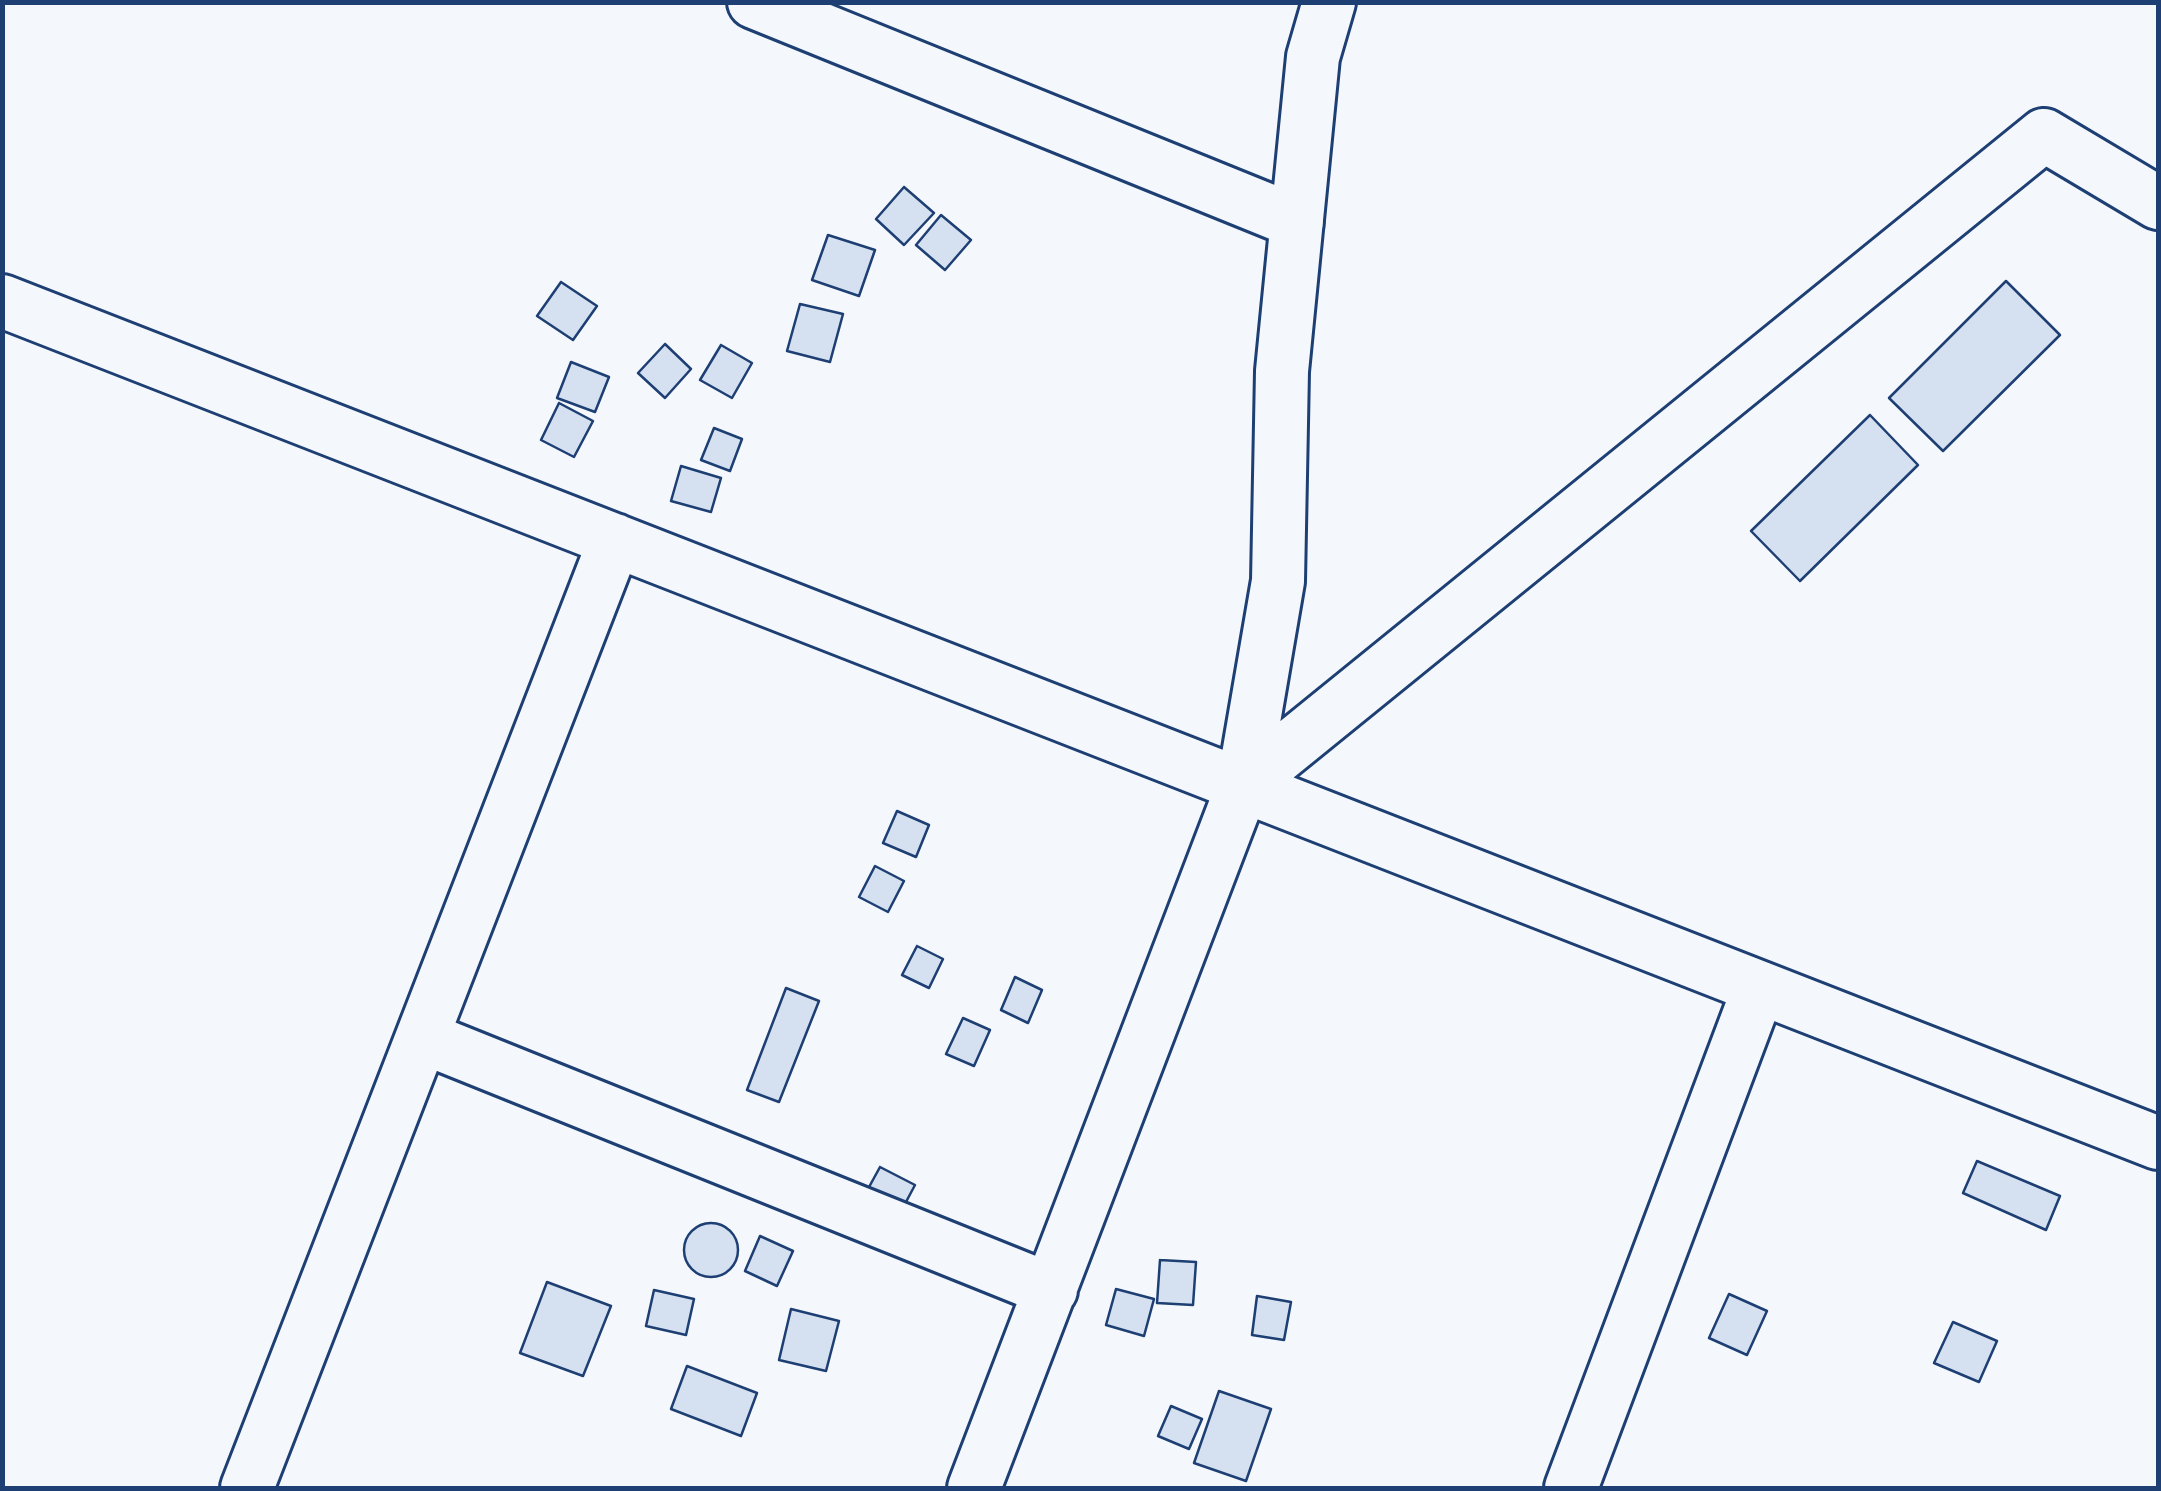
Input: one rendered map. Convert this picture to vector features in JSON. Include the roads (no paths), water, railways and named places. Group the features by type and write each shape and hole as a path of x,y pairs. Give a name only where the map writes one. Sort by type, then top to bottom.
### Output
{"street":[{"path":"754,2 1297,222"},
{"path":"974,1488 1243,785 1278,581 1282,371 1314,57 1330,2"},
{"path":"1243,785 2044,135 2158,203"},
{"path":"2,301 2158,1144"},
{"path":"247,1488 615,540"},
{"path":"1571,1488 1759,988"},
{"path":"422,1037 1051,1290"}]}
